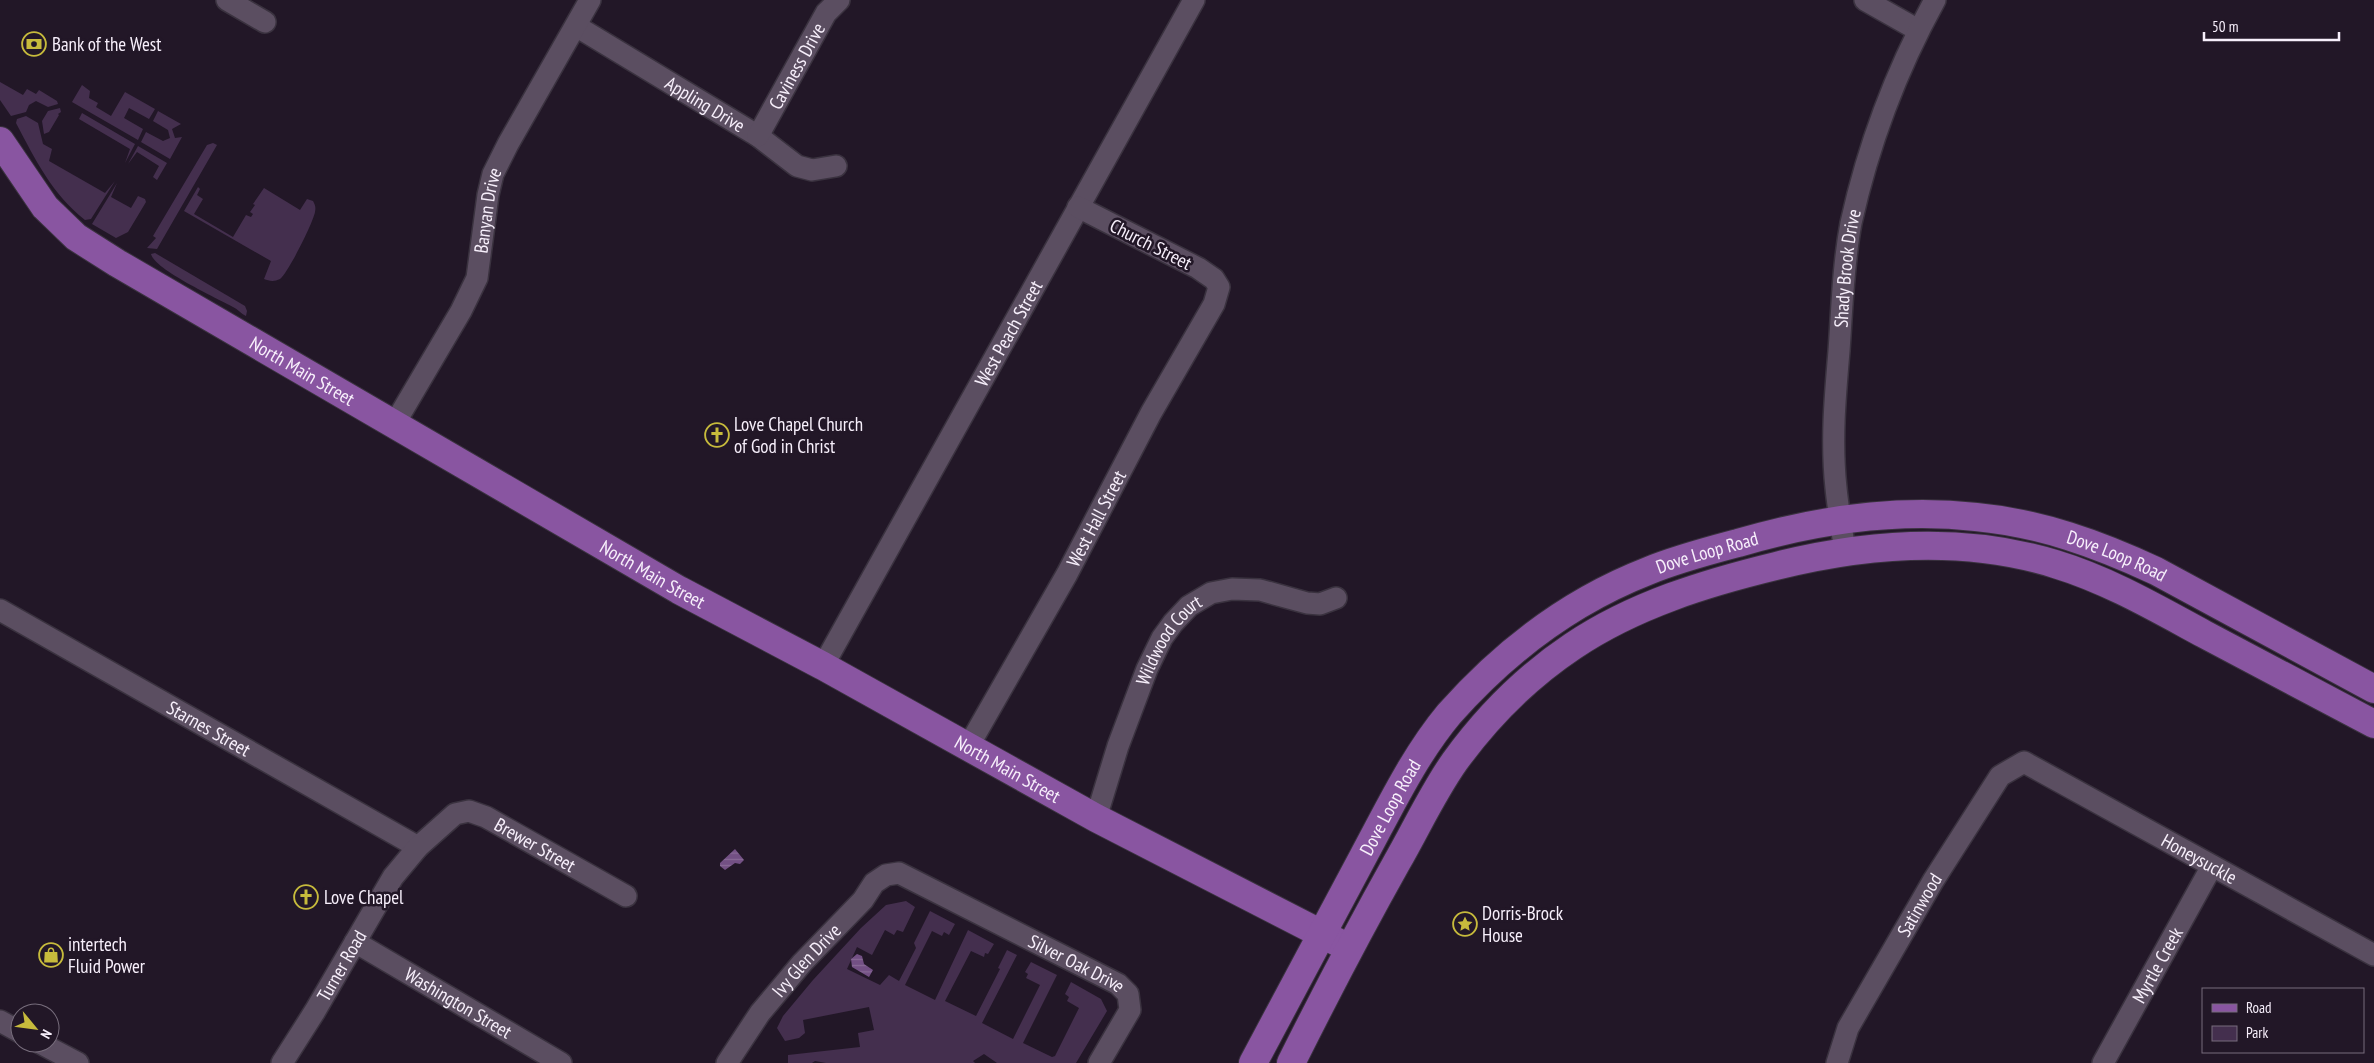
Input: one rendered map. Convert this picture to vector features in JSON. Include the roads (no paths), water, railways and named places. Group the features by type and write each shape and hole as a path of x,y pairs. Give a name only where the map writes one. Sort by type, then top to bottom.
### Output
{"main road":[{"name":"North Main Street","path":"4,150 45,207 76,237 679,590 823,666 1096,818 1350,948"},
{"name":"Dove Loop Road","path":"1253,1063 1402,785 1427,744 1466,696 1523,642 1589,599 1650,570 1762,536 1840,520 1912,513 1937,513 2011,522 2068,535 2122,555 2156,571 2374,689"},
{"name":"Dove Loop Road","path":"1291,1063 1350,948 1436,791 1455,761 1497,713 1544,668 1573,646 1605,627 1661,600 1771,567 1845,552 1885,547 1935,546 2007,553 2054,564 2109,585 2141,600 2374,724"}],"street":[{"path":"227,0 265,22"},
{"name":"Banyan Drive","path":"395,423 461,311 477,278 488,195 493,174 508,144 590,0"},
{"name":"Caviness Drive","path":"758,136 826,13 839,0"},
{"name":"West Peach Street","path":"823,666 1194,0"},
{"path":"1865,0 1918,30"},
{"name":"Shady Brook Drive","path":"1845,552 1836,488 1833,426 1844,276 1851,225 1867,163 1886,107 1918,30 1935,0"},
{"name":"Appling Drive","path":"576,26 758,136 797,166 812,170 836,166"},
{"name":"Church Street","path":"1078,207 1198,268 1214,279 1219,287"},
{"name":"West Hall Street","path":"968,747 1067,574 1151,413 1214,304 1219,287"},
{"name":"Wildwood Court","path":"1096,818 1118,746 1147,669 1162,638 1172,623 1190,606 1210,593 1232,589 1260,590 1307,603 1320,604 1336,598"},
{"name":"Starnes Street","path":"0,610 418,847"},
{"name":"Honeysuckle","path":"2024,762 2374,955"},
{"name":"Satinwood","path":"1837,1063 1848,1028 1933,881 2000,776 2024,762"},
{"name":"Brewer Street","path":"442,826 455,814 469,811 486,817 626,896"},
{"name":"Turner Road","path":"282,1063 393,877 418,847 442,826"},
{"name":"Myrtle Creek","path":"2104,1063 2212,866"},
{"name":"Silver Oak Drive","path":"899,873 1118,984 1128,994 1130,1010 1099,1063"},
{"name":"Ivy Glen Drive","path":"727,1063 760,1013 802,963 863,900 874,883 886,875 899,873"},
{"name":"Washington Street","path":"355,942 561,1063"},
{"path":"59,1053 78,1063"}],"place":[{"name":"Bank of the West","path":"34,44"},
{"name":"Love Chapel Church of God in Christ","path":"717,435"},
{"name":"Love Chapel","path":"306,897"},
{"name":"Dorris-Brock House","path":"1465,924"},
{"name":"intertech Fluid Power","path":"51,955"}]}
